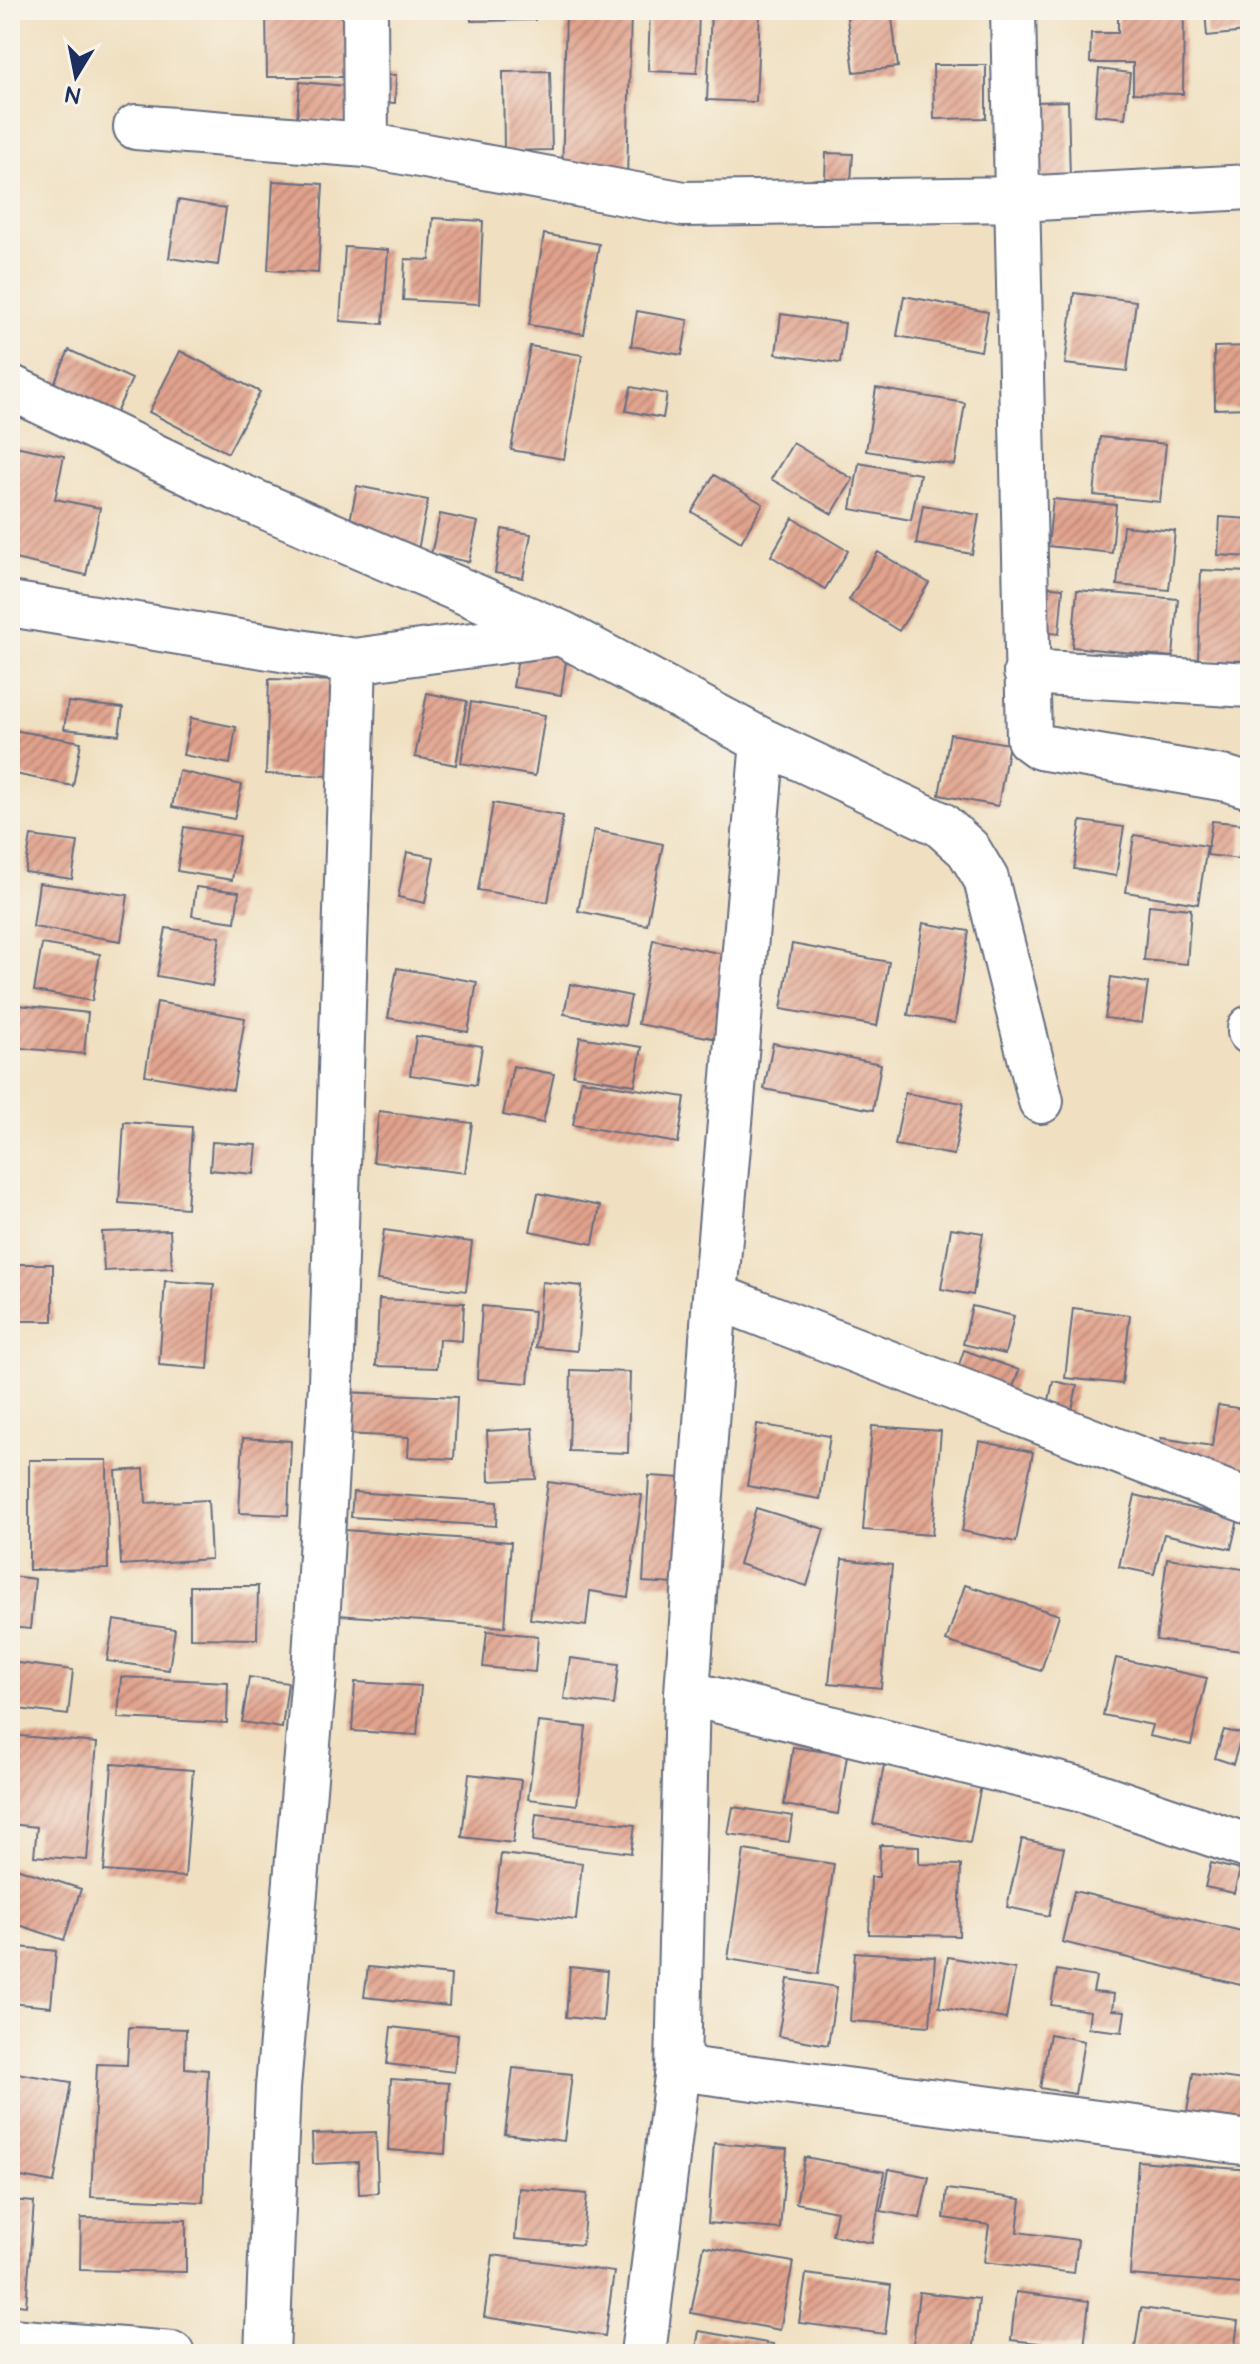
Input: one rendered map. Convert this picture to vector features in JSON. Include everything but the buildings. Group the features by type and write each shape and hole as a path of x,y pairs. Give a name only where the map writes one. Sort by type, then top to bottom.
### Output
{"street":[{"path":"365,10 366,145"},
{"path":"1013,10 1029,739 1034,744 1227,779 1250,786"},
{"path":"136,127 366,145 684,204 1017,199 1250,187"},
{"path":"10,387 217,486 561,633 763,741 940,824 968,849 986,879 1041,1101"},
{"path":"10,604 354,661 561,633"},
{"path":"267,2354 278,2087 314,1675 331,1383 354,661"},
{"path":"1026,672 1250,685"},
{"path":"643,2354 678,2068 687,1693 715,1296 763,741"},
{"path":"715,1296 1250,1502"},
{"path":"687,1693 1082,1790 1250,1847"},
{"path":"678,2068 1250,2143"},
{"path":"10,2341 172,2354"}]}
